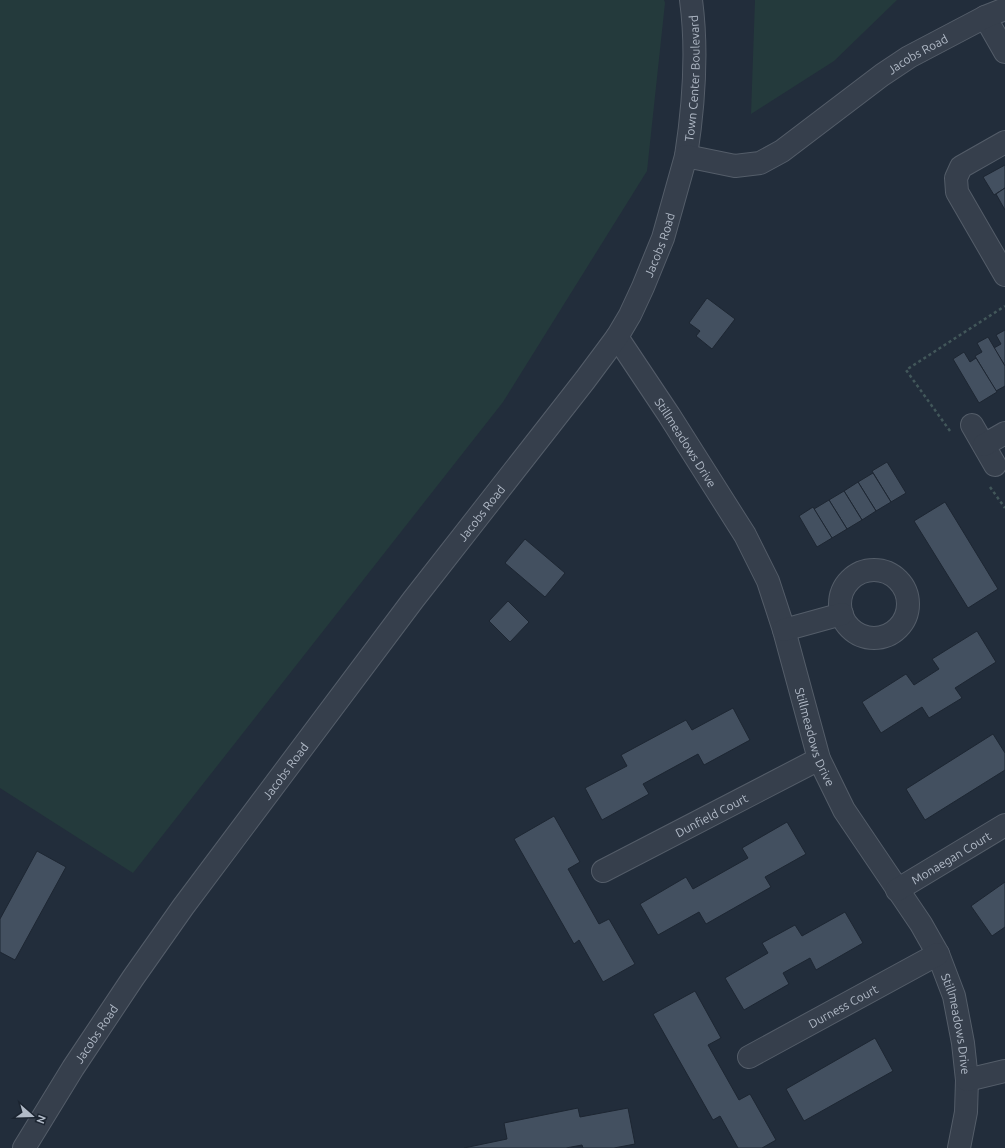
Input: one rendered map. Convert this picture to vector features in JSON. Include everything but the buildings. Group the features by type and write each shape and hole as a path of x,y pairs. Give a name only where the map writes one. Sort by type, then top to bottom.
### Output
{"street":[{"name":"Town Center Boulevard","path":"686,156 691,127 695,65 694,26 691,0"},
{"name":"Jacobs Road","path":"24,1148 73,1068 133,978 183,907 413,600 581,386 616,337 630,315 643,288 663,238 686,156 735,166 760,163 782,151 882,75 909,57 1005,8"},
{"path":"985,17 1005,52"},
{"path":"1005,142 961,167 956,178 956,192 1005,275"},
{"name":"Stillmeadows Drive","path":"616,337 669,415 745,535 768,581 784,630 819,759 844,810 921,924 938,954 954,996 963,1043 967,1080 966,1112 959,1148"},
{"path":"972,425 984,445 991,474"},
{"path":"984,445 1005,433"},
{"path":"784,630 842,614"},
{"name":"Dunfield Court","path":"603,871 819,759"},
{"name":"Monaegan Court","path":"898,890 1005,825"},
{"name":"Durness Court","path":"748,1057 938,954"},
{"path":"967,1080 1005,1071"}],"path":[{"path":"951,433 906,370 1005,306"},
{"path":"991,474 1005,508"}],"green space":[{"path":"0,0 664,0 665,3 647,171 503,402 133,873 0,788"},
{"path":"755,0 897,0 834,61 751,114"}]}
